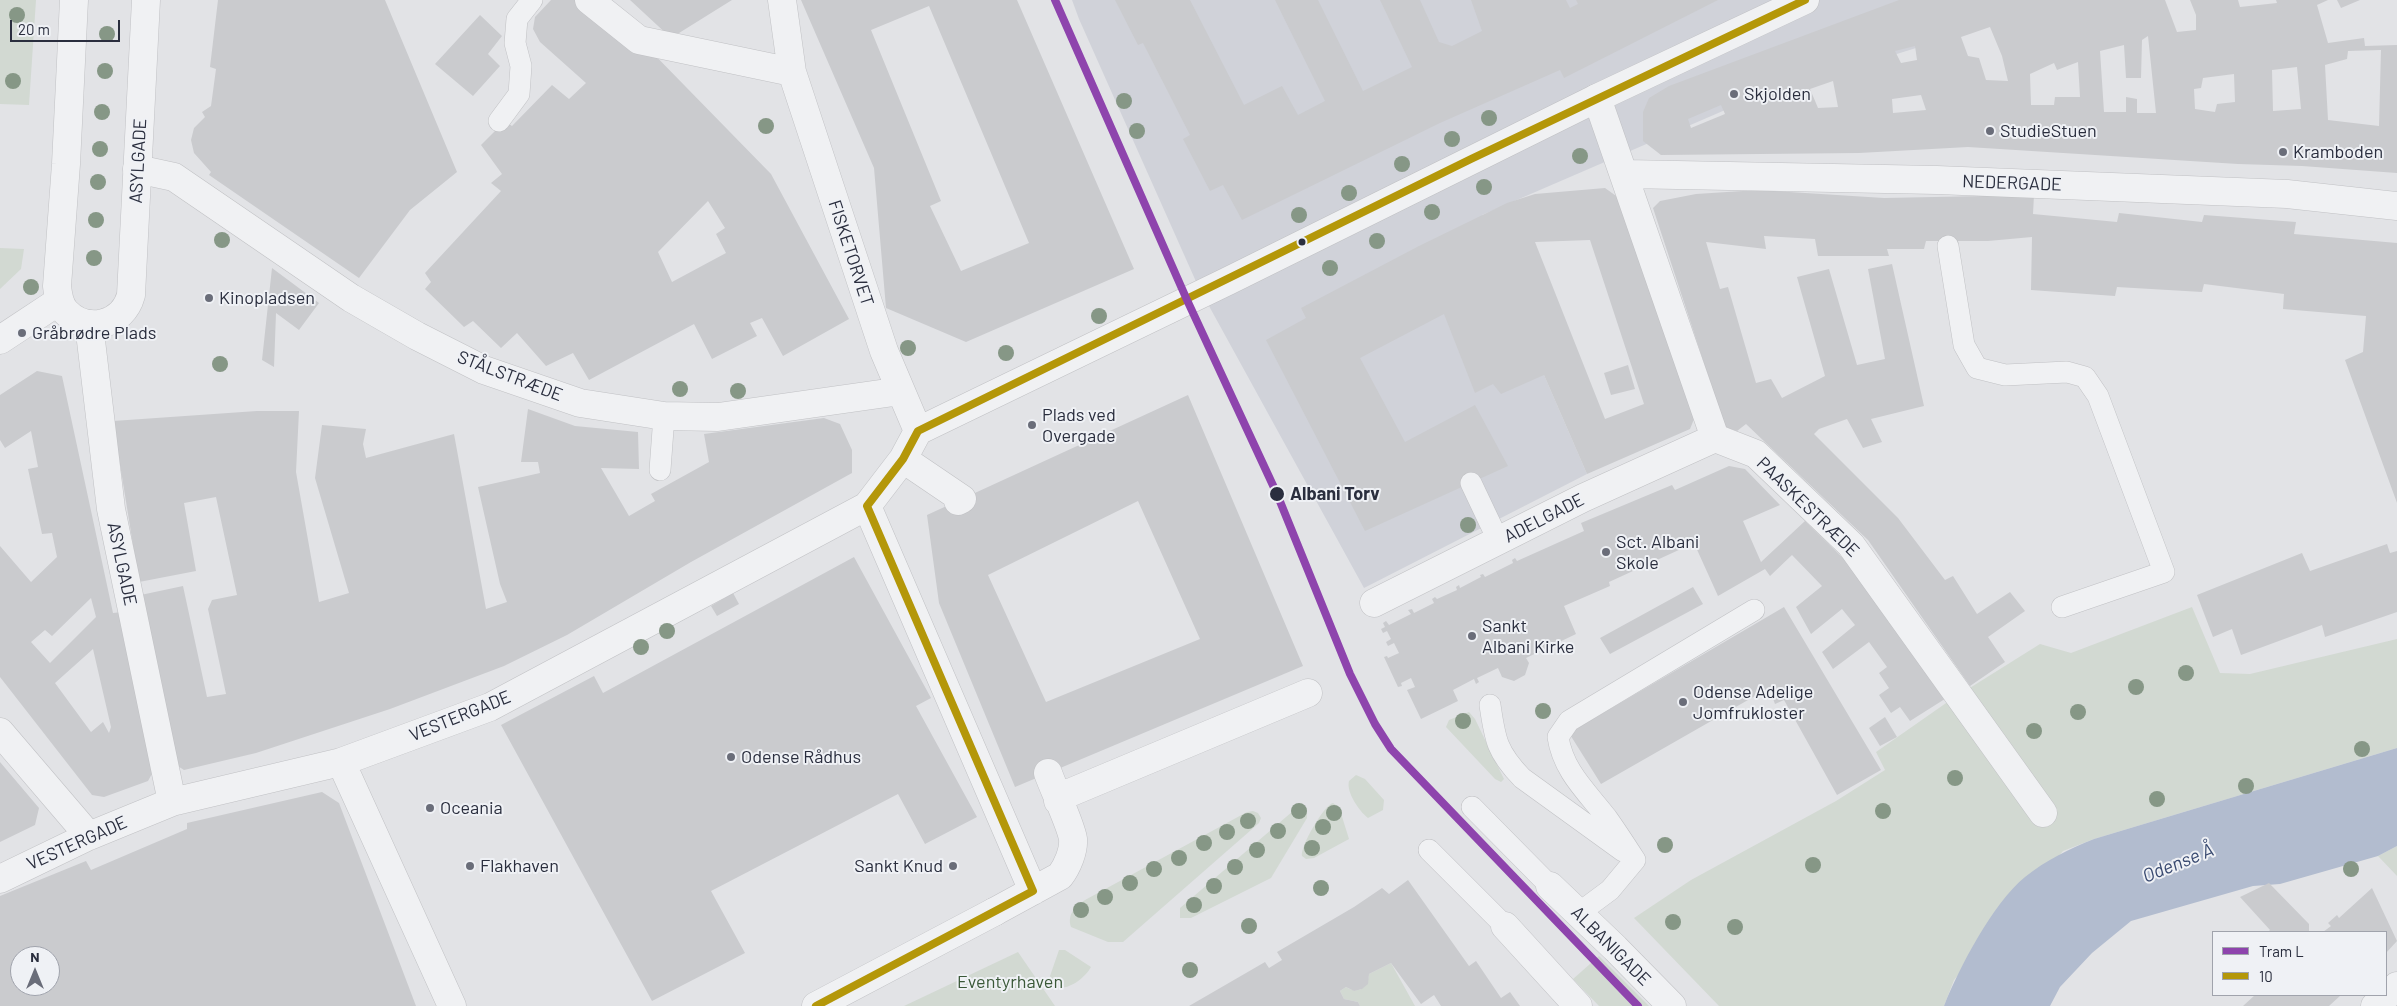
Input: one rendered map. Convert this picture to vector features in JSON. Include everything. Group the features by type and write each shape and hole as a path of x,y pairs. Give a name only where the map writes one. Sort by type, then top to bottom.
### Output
{"street":[{"path":"74,0 66,164 57,286 59,301 65,311 74,318 89,324"},
{"name":"ASYLGADE","path":"146,0 131,295 128,308 110,321 89,324 111,509 172,802"},
{"path":"589,0 639,40 792,72"},
{"name":"FISKETORVET","path":"782,0 792,72 884,351 918,430"},
{"path":"918,430 1228,281 1597,98 1805,0"},
{"path":"1597,98 1716,438"},
{"name":"STÅLSTRÆDE","path":"137,169 174,177 350,298 417,336 484,370 580,403 664,416 718,417 901,391"},
{"name":"NEDERGADE","path":"1625,174 1937,180 2287,194 2397,206"},
{"path":"0,340 59,301"},
{"name":"VESTERGADE","path":"0,879 89,836 172,802 341,762 490,707 867,506 904,459 918,430"},
{"name":"ADELGADE","path":"1374,602 1589,495 1716,438"},
{"name":"PAASKESTRÆDE","path":"1716,438 1756,454 1851,545 2043,813"},
{"path":"904,459 962,499 958,501"},
{"path":"867,506 1033,891"},
{"path":"1058,801 1062,796 1308,694"},
{"path":"0,732 89,836"},
{"path":"341,762 452,1006"},
{"path":"816,1006 1060,876 1072,851 1073,838 1048,773"},
{"name":"ALBANIGADE","path":"1550,886 1672,1006"},
{"path":"1505,926 1578,1006"},
{"path":"2387,995 2397,986"},
{"path":"2374,1006 2386,996"}],"lane":[{"path":"499,121 519,94 520,66 515,43 517,19 532,0"},
{"path":"1948,246 1964,345 1977,368 2005,375 2067,372 2085,377 2098,396 2164,572 2062,608"},
{"path":"660,470 664,416"},
{"path":"1471,483 1498,540"},
{"path":"1635,860 1607,818 1576,783 1560,751 1558,737 1569,721 1754,610"},
{"path":"1490,705 1496,742 1508,764 1522,778 1635,860"},
{"path":"1472,806 1550,886"},
{"path":"1429,850 1505,926"},
{"path":"1579,914 1610,890 1635,860"}],"shaded area":[{"path":"1072,0 2070,0 1746,101 1482,215 1544,375 1587,474 1364,588 1198,286"}],"green space":[{"path":"0,0 36,0 29,105 0,104"},
{"path":"0,248 24,249 21,269 0,289"},
{"path":"2192,607 2220,673 2250,674 2397,639 2397,748 2094,839 2063,851 1954,980 1944,1006 1719,1006 1634,918 1691,880 1836,801 1885,770 1876,752 1949,701 2040,644 2071,653"},
{"path":"1469,712 1475,719 1504,779 1501,782 1495,779 1446,727 1449,720"},
{"path":"1356,775 1365,779 1384,800 1383,810 1368,818 1357,806 1349,790 1349,781"},
{"path":"1333,803 1339,807 1349,839 1314,858 1306,859 1302,856 1305,844 1319,818 1329,805"},
{"path":"1300,805 1307,808 1307,818 1271,878 1191,918 1180,918 1180,908"},
{"path":"1253,811 1258,813 1261,818 1259,823 1123,942 1108,942 1071,927 1070,918 1073,911 1085,900 1247,812"},
{"path":"2397,846 2397,876 2378,856"},
{"path":"1059,950 1065,950 1091,967 1076,983 1061,988 1056,987 1050,976"},
{"name":"Eventyrhaven","path":"1018,952 1055,1006 904,1006"},
{"path":"1599,956 1649,1006 1599,1006 1573,979"},
{"path":"1391,963 1415,1006 1360,1006 1358,1002 1344,999 1340,991 1346,987 1355,990 1362,989 1367,983 1369,974"}],"water":[{"name":"Odense Å","path":"2397,748 2397,846 2378,856 2280,884 2253,886 2131,921 2092,953 2060,987 2050,1006 1944,1006 1958,973 1989,919 2013,888 2049,860 2094,839"}],"building":[{"path":"218,0 385,0 457,172 410,210 359,278 209,175 211,172 194,153 191,140 194,128 205,117 202,112 211,106 216,69 210,67"},
{"path":"551,0 581,0 643,43 771,174 849,319 783,356 762,318 750,323 757,336 712,359 694,324 589,380 573,353 546,366 517,333 501,348 473,321 464,327 425,289 431,282 425,273 501,191 491,183 502,174 481,145 505,121 512,126 552,85 569,99 586,83 540,42 533,29 535,17","holes":["708,201 725,228 716,234 726,253 672,282 658,252"]},
{"path":"630,0 732,0 671,38"},
{"path":"801,0 1017,0 1134,269 966,342 886,308 874,168","holes":["929,6 1029,243 961,271 930,206 941,201 871,30"]},
{"path":"1115,0 1190,0 1244,105 1282,86 1298,115 1325,101 1275,0 1318,0 1363,91 1412,67 1380,0 1420,0 1439,42 1452,46 1482,31 1471,0 1566,0 1570,8 1578,4 1576,0 1718,0 1564,78 1560,70 1440,123 1242,220 1223,185 1210,191 1183,139 1190,135 1143,43 1138,45"},
{"path":"1899,0 2165,0 2177,32 2196,30 2196,15 2190,0 2238,0 2240,7 2277,3 2276,0 2328,0 2317,5 2328,43 2364,38 2365,46 2397,45 2397,173 1968,147 1859,153 1661,155 1643,141 1643,112 1649,98 1669,86","holes":["1990,27 2002,56 2008,81 1986,80 1979,58 1968,56 1961,37","2148,36 2156,113 2137,113 2137,99 2126,97 2126,112 2104,112 2100,51 2124,45 2126,78 2141,78 2142,40","1915,46 1917,60 1901,63 1895,51","2381,50 2379,126 2328,120 2325,65 2347,59 2348,51","2078,62 2080,97 2055,97 2054,105 2031,105 2030,74 2054,63 2057,70","2297,67 2301,109 2273,111 2272,70","2234,74 2235,102 2217,104 2215,112 2195,109 2194,89 2201,88 2203,78","1833,81 1838,107 1818,108 1810,89","1921,95 1926,110 1893,113 1892,99","1721,105 1725,114 1691,128 1688,119"]},
{"path":"2337,0 2360,0 2341,8"},
{"path":"480,15 502,36 488,54 500,66 473,96 435,64"},
{"path":"1605,188 1619,198 1694,419 1690,429 1587,474 1544,375 1501,394 1493,384 1475,393 1444,314 1360,358 1405,442 1475,405 1508,466 1365,531 1266,340 1306,318 1301,308 1419,246 1507,203 1535,194","holes":["1590,240 1644,404 1605,419 1535,242"]},
{"path":"1758,190 1884,198 2034,195 2033,214 2117,222 2119,213 2202,222 2204,215 2296,222 2294,234 2397,243 2397,503 2345,360 2363,352 2366,316 2283,309 2284,294 2204,284 2202,292 2117,287 2115,296 2031,290 2032,237 1988,241 1926,241 1924,249 1887,249 1889,256 1818,256 1815,239 1764,236 1766,249 1706,242 1720,289 1728,287 1756,383 1771,379 1782,398 1825,376 1797,277 1829,269 1857,365 1885,359 1868,269 1892,264 1924,406 1871,419 1882,442 1863,448 1847,419 1819,429 1814,434 1898,518 1945,580 1953,576 1977,614 2010,592 2025,611 1988,637 2005,662 1970,686 1868,540 1746,424 1737,431 1725,427 1653,208 1660,201 1696,194"},
{"path":"272,268 319,303 299,330 276,313 274,367 262,360"},
{"path":"1628,365 1635,389 1611,395 1604,373"},
{"path":"37,371 62,376 113,613 122,612 154,770 148,781 104,797 92,795 0,677 0,546 31,582 57,557 52,533 42,534 28,469 38,467 31,431 5,448 0,440 0,395","holes":["91,598 96,617 50,663 31,642 45,630 52,636","93,649 111,727 109,733 103,722 91,732 55,683"]},
{"path":"1188,395 1303,666 1015,787 939,603 927,515","holes":["1138,501 1200,639 1046,702 988,575"]},
{"path":"528,409 575,426 638,432 639,469 601,468 629,516 655,501 651,494 709,462 704,434 824,418 840,424 852,450 852,473 691,562 567,635 504,666 390,709 256,753 184,770 170,761 136,596 183,586 207,697 226,694 208,609 212,600 237,595 216,497 184,503 196,571 139,582 113,421 257,411 299,411 296,472 319,602 349,593 315,478 322,425 366,429 363,444 366,458 454,434 486,609 507,602 500,584 478,487 540,473 538,462 521,462"},
{"path":"1729,466 1745,469 1780,505 1743,521 1761,562 1805,521 1849,564 1948,697 1910,721 1900,707 1891,713 1879,695 1889,688 1879,673 1887,667 1869,642 1833,669 1822,652 1855,625 1842,609 1811,634 1796,607 1822,586 1792,555 1770,576 1765,569 1718,596 1694,543 1609,582 1610,586 1564,606 1576,634 1526,658 1529,663 1525,675 1514,681 1502,677 1498,668 1477,678 1479,682 1476,684 1474,679 1453,690 1458,701 1421,719 1407,690 1415,687 1411,678 1401,683 1402,686 1398,687 1384,657 1387,656 1388,658 1399,653 1394,643 1388,646 1386,642 1391,639 1387,631 1383,633 1381,629 1385,627 1383,623 1386,621 1389,625 1411,614 1408,610 1412,609 1414,613 1434,603 1432,599 1435,597 1437,599 1457,590 1456,587 1459,585 1460,588 1481,577 1480,575 1483,574 1485,577 1513,563 1512,560 1515,558 1517,561 1584,531 1581,523 1672,485 1675,490"},
{"path":"2387,544 2390,553 2397,551 2397,612 2325,637 2322,625 2241,655 2232,629 2213,637 2197,595 2302,553 2310,571"},
{"name":"Odense Rådhus","path":"854,557 931,698 916,706 977,817 925,844 898,794 711,891 745,953 652,1001 501,725 594,676 603,693"},
{"path":"1693,587 1703,604 1610,654 1600,638"},
{"path":"733,593 739,604 717,616 711,606"},
{"name":"Odense Adelige Jomfrukloster","path":"1784,607 1881,770 1837,795 1784,700 1775,704 1769,688 1601,784 1569,733"},
{"path":"1885,717 1897,737 1880,746 1869,728"},
{"path":"0,762 39,808 35,825 0,842"},
{"path":"322,792 339,803 416,1006 0,1006 0,896 86,861 91,870 187,829 187,823"},
{"path":"1408,880 1469,966 1476,961 1501,998 1510,992 1520,1006 1441,1006 1434,995 1421,1004 1391,963 1369,974 1368,984 1362,989 1354,991 1346,987 1340,991 1344,999 1358,1002 1360,1006 1189,1006 1265,962 1269,968 1282,960 1277,952 1354,907 1382,888 1389,894"},
{"path":"2269,883 2309,924 2309,931 2269,931 2240,897"},
{"path":"2372,888 2397,941 2387,952 2387,931 2324,931 2331,926 2328,923 2337,915 2339,918"},
{"path":"2254,996 2340,996 2329,1006 2243,1006"}],"tram line":[{"name":"L","path":"1055,0 1187,300 1277,494 1350,674 1375,724 1391,749 1638,1006"}],"transit line":[{"name":"10","path":"816,1006 1033,891 867,506 903,459 918,431 1471,159 1805,0"}],"place":[{"name":"Skjolden","path":"1734,94"},
{"name":"StudieStuen","path":"1990,131"},
{"name":"Kramboden","path":"2283,152"},
{"name":"Kinopladsen","path":"209,298"},
{"name":"Gråbrødre Plads","path":"22,333"},
{"name":"Plads ved Overgade","path":"1032,425"},
{"name":"Albani Torv","path":"1277,494"},
{"name":"Sct. Albani Skole","path":"1606,552"},
{"name":"Sankt Albani Kirke","path":"1472,636"},
{"name":"Odense Adelige Jomfrukloster","path":"1683,702"},
{"name":"Odense Rådhus","path":"731,757"},
{"name":"Oceania","path":"430,808"},
{"name":"Flakhaven","path":"470,866"},
{"name":"Sankt Knud","path":"953,866"}]}
